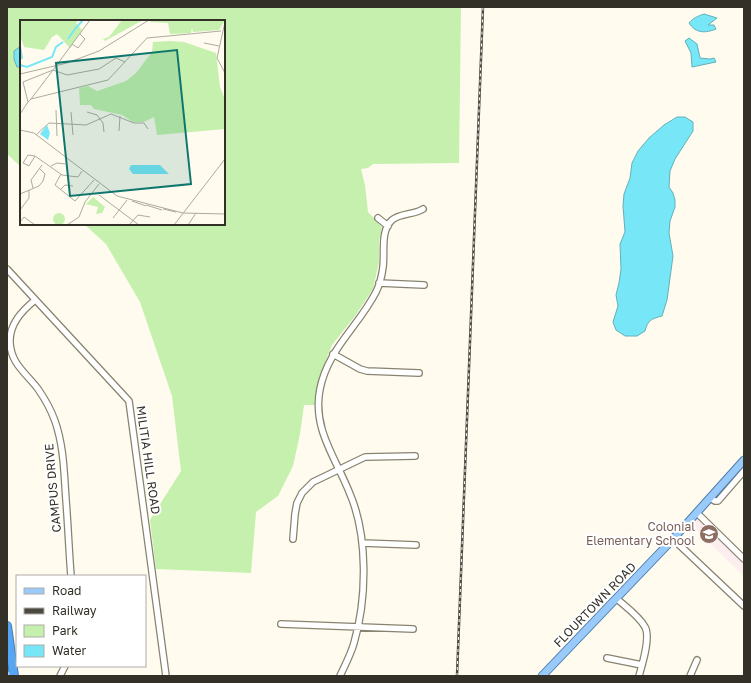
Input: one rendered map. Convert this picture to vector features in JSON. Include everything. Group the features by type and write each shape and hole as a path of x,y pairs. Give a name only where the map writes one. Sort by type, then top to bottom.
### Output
{"highway":[{"path":"7,626 11,675"}],"main road":[{"name":"FLOURTOWN ROAD","path":"542,676 617,599 744,460"}],"street":[{"path":"340,676 354,644 358,627 362,583 362,543 360,526 354,504 323,437 319,410 320,388 333,354 370,303 380,283 383,268 384,237 388,226 395,218 415,213 423,209"},
{"path":"378,218 388,226"},
{"name":"MILITIA HILL ROAD","path":"7,269 129,401 166,676"},
{"path":"380,283 424,285"},
{"name":"CAMPUS DRIVE","path":"35,300 23,310 15,322 11,333 10,348 17,365 38,389 47,403 59,434 63,456 71,575"},
{"path":"333,354 363,370 376,372 418,373"},
{"path":"293,539 296,506 302,493 307,487 318,479 365,457 415,456"},
{"path":"710,498 715,502 718,502 744,471"},
{"path":"697,513 744,559"},
{"path":"673,539 744,606"},
{"path":"362,543 416,545"},
{"path":"617,599 640,620 646,628 647,640 639,676"},
{"path":"281,624 413,629"},
{"path":"607,658 642,666"},
{"path":"690,676 697,660"},
{"path":"60,676 65,667"}],"shaded area":[{"name":"Colonial Elementary School","path":"697,513 744,559 744,576 688,522"}],"green space":[{"path":"7,7 461,7 459,163 373,164 368,168 361,169 365,185 368,212 382,227 379,241 379,262 373,289 355,316 332,345 320,374 316,405 304,405 300,434 293,466 278,496 256,512 251,573 156,569 150,520 181,471 172,396 140,302 106,244 85,225 225,225 225,20 20,20 20,166 7,154"}],"water":[{"path":"704,14 717,18 708,25 714,25 716,29 701,32 692,27 689,23 696,17"},
{"path":"689,38 697,44 700,58 714,58 716,62 692,67 691,53 685,41"},
{"path":"20,47 20,67 17,67 14,59 14,51"},
{"path":"677,117 685,117 693,122 693,131 675,159 670,171 669,187 673,193 675,207 670,221 669,233 673,256 667,300 662,316 650,320 645,331 637,336 625,336 616,330 613,322 618,306 616,295 621,269 620,244 625,232 623,206 624,194 630,178 632,163 638,151 649,138 664,125"}],"railway":[{"path":"457,676 483,7"}],"place":[{"name":"Colonial Elementary School","path":"709,534"}]}
